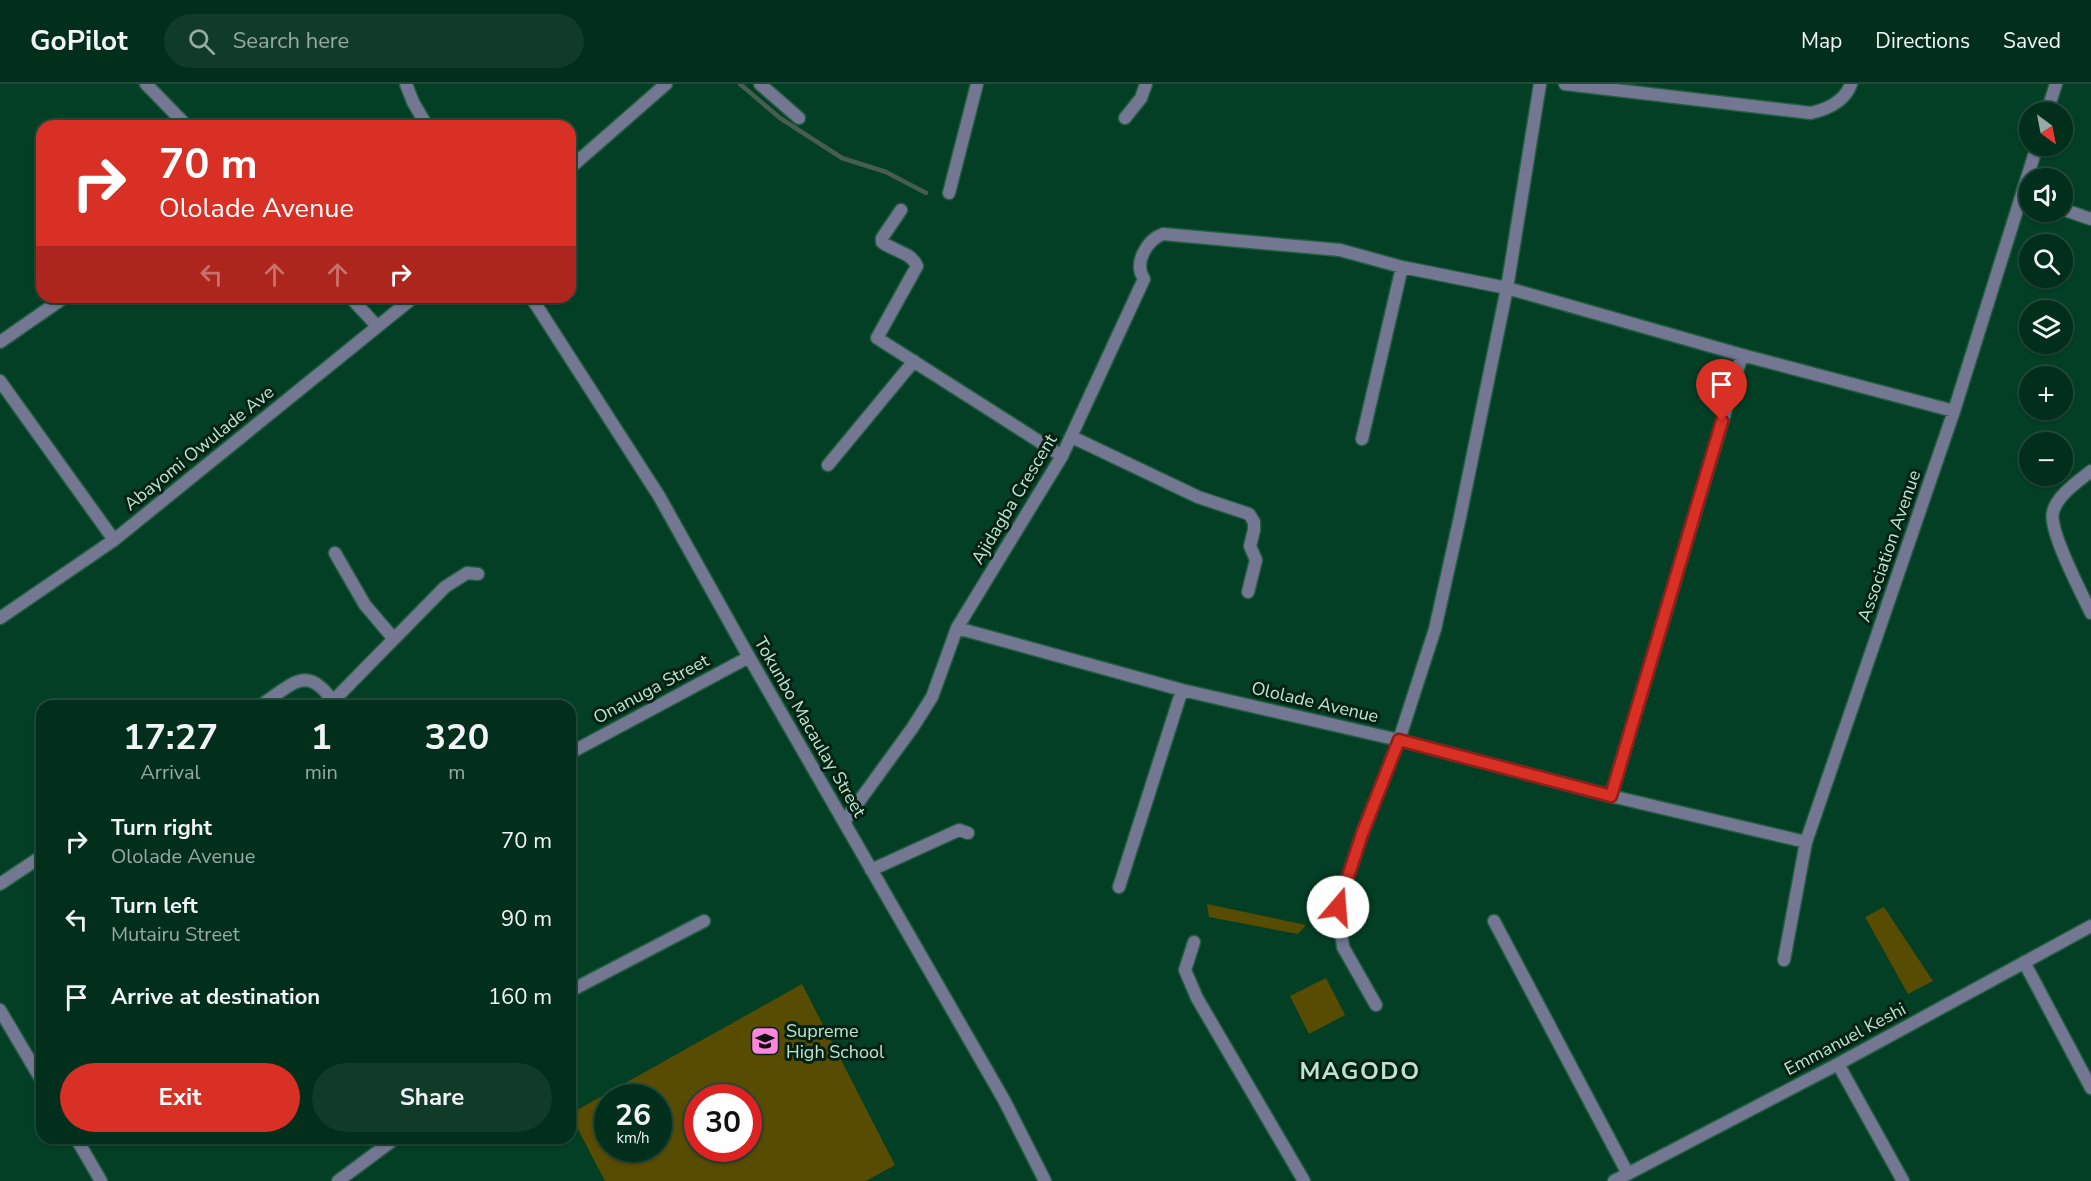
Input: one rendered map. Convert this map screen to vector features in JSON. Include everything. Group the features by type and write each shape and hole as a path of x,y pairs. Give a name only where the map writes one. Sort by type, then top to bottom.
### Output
{"street":[{"path":"146,84 181,120"},
{"path":"406,84 424,120"},
{"path":"576,163 666,84"},
{"path":"759,84 799,118"},
{"path":"949,192 977,84"},
{"path":"1125,118 1141,98 1146,84"},
{"path":"1376,1005 1343,947 1338,907 1362,834 1399,740 1435,629 1507,288 1540,84"},
{"path":"1565,84 1812,113 1830,108 1851,84"},
{"path":"2050,102 2056,84"},
{"path":"901,210 882,238 882,242 909,256 917,266 877,338 1062,456"},
{"path":"2073,213 2091,219"},
{"name":"Association Avenue","path":"1784,960 1806,842 2019,217"},
{"name":"Ajidagba Crescent","path":"844,822 913,728 932,697 957,628 1072,438 1144,279 1138,265 1150,241 1163,234 1340,250 1402,267 1507,288 1742,355 1954,411"},
{"path":"1362,439 1402,267"},
{"path":"0,342 56,303"},
{"path":"356,303 377,326"},
{"name":"Abayomi Owulade Ave","path":"0,618 114,540 406,303"},
{"name":"Tokunbo Macaulay Street","path":"535,303 659,496 1004,1100 1046,1181"},
{"path":"1611,796 1742,355"},
{"path":"828,465 914,361"},
{"path":"0,381 114,540"},
{"path":"1072,438 1198,497 1249,514 1254,522 1250,546 1256,560 1248,592"},
{"path":"2091,471 2065,492 2053,512 2054,530 2091,613"},
{"path":"335,553 365,605 394,639"},
{"path":"339,700 445,587 467,573 478,574"},
{"name":"Ololade Avenue","path":"957,628 1182,690 1399,740 1611,796 1806,842"},
{"name":"Onanuga Street","path":"576,750 749,657"},
{"path":"269,700 298,681 310,679 320,685 332,700"},
{"path":"1119,887 1182,690"},
{"path":"871,870 959,830 968,833"},
{"path":"0,884 36,860"},
{"path":"576,988 704,921"},
{"path":"1494,921 1628,1174"},
{"name":"Emmanuel Keshi","path":"1614,1181 1838,1064 2091,926"},
{"path":"1194,942 1185,970 1197,998 1304,1181"},
{"path":"2024,962 2091,1088"},
{"path":"0,1010 36,1071"},
{"path":"1838,1064 1902,1181"},
{"path":"79,1144 101,1181"},
{"path":"338,1181 388,1144"}],"shaded area":[{"path":"1207,904 1306,925 1298,934 1209,917"},
{"path":"1884,907 1933,981 1908,994 1865,917"},
{"path":"1326,978 1345,1015 1309,1034 1290,996"},
{"name":"Supreme High School","path":"802,984 895,1165 866,1181 605,1181 595,1162 672,1162 672,1084 624,1084"},
{"name":"Supreme High School","path":"594,1101 594,1160 576,1125 576,1111"}],"waterway":[{"path":"740,84 780,118 842,158 886,172 926,193"}],"place":[{"name":"Supreme High School","path":"765,1041"}],"district":[{"name":"MAGODO","path":"1360,1071"}],"route":[{"path":"1338,907 1362,834 1399,740 1611,796 1722,421"}]}
